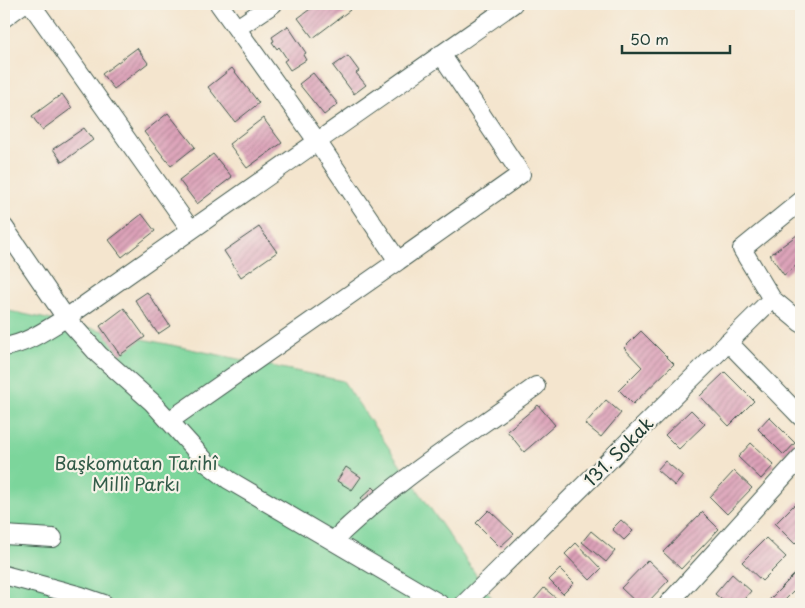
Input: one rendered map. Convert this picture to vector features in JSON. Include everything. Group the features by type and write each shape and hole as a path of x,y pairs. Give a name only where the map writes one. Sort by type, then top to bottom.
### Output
{"street":[{"path":"4,18 23,4"},
{"path":"31,4 191,230"},
{"path":"219,4 317,141 398,261"},
{"path":"237,28 273,4"},
{"path":"4,347 15,346 66,318 513,4"},
{"path":"169,421 521,174 441,54"},
{"path":"801,201 742,249 772,299 801,323"},
{"path":"4,227 66,318 99,355 152,402 208,464 229,480 440,604"},
{"name":"131. Sokak","path":"464,604 772,299"},
{"path":"728,342 801,417"},
{"path":"333,541 404,480 536,386"},
{"path":"668,604 801,457"},
{"path":"4,535 53,538"},
{"path":"4,575 104,604"}],"green space":[{"name":"Başkomutan Tarihî Millî Parkı","path":"4,310 343,381 496,604 4,604"}],"building":[{"path":"317,4 345,4 350,10 313,38 298,18"},
{"path":"288,26 306,53 303,55 306,60 290,70 284,61 287,59 279,47 277,49 272,42 274,41 272,37"},
{"path":"137,48 148,63 114,89 102,74"},
{"path":"348,56 359,71 356,73 366,85 354,94 333,66"},
{"path":"232,68 259,103 235,122 208,87"},
{"path":"313,73 338,104 324,115 299,84"},
{"path":"62,94 72,108 42,130 32,116"},
{"path":"168,113 195,147 171,166 144,132"},
{"path":"263,118 282,143 247,168 229,144"},
{"path":"84,128 93,140 62,162 53,149"},
{"path":"213,154 232,177 197,204 179,180"},
{"path":"142,214 155,231 122,257 109,240"},
{"path":"259,227 277,252 241,277 224,251"},
{"path":"801,232 801,262 784,275 770,255"},
{"path":"147,292 170,326 158,334 135,300"},
{"path":"124,308 145,337 120,355 100,326"},
{"path":"641,331 674,364 633,404 619,390 642,367 624,348"},
{"path":"725,372 754,401 729,426 700,396"},
{"path":"606,400 621,413 601,437 585,424"},
{"path":"538,405 555,425 524,452 507,431"},
{"path":"691,410 705,424 679,449 665,435"},
{"path":"769,417 795,443 784,455 758,429"},
{"path":"751,443 774,465 761,479 738,457"},
{"path":"665,461 683,476 675,486 657,470"},
{"path":"346,467 361,477 352,490 337,481"},
{"path":"734,471 752,488 727,514 710,497"},
{"path":"373,487 376,490 364,502 361,498"},
{"path":"798,501 801,504 801,538 795,544 775,524"},
{"path":"489,510 514,534 500,547 476,523"},
{"path":"702,512 719,529 681,569 663,552"},
{"path":"621,520 633,531 624,540 612,529"},
{"path":"591,531 615,551 606,562 582,542"},
{"path":"766,538 786,557 762,581 742,562"},
{"path":"576,543 601,569 590,580 565,554"},
{"path":"648,560 669,580 646,604 638,604 621,588"},
{"path":"560,569 574,583 563,594 549,580"},
{"path":"796,573 801,578 801,584 781,604 772,604 768,601"},
{"path":"732,574 751,591 740,604 727,604 715,594"},
{"path":"544,588 557,599 552,604 535,604 532,602"}]}
